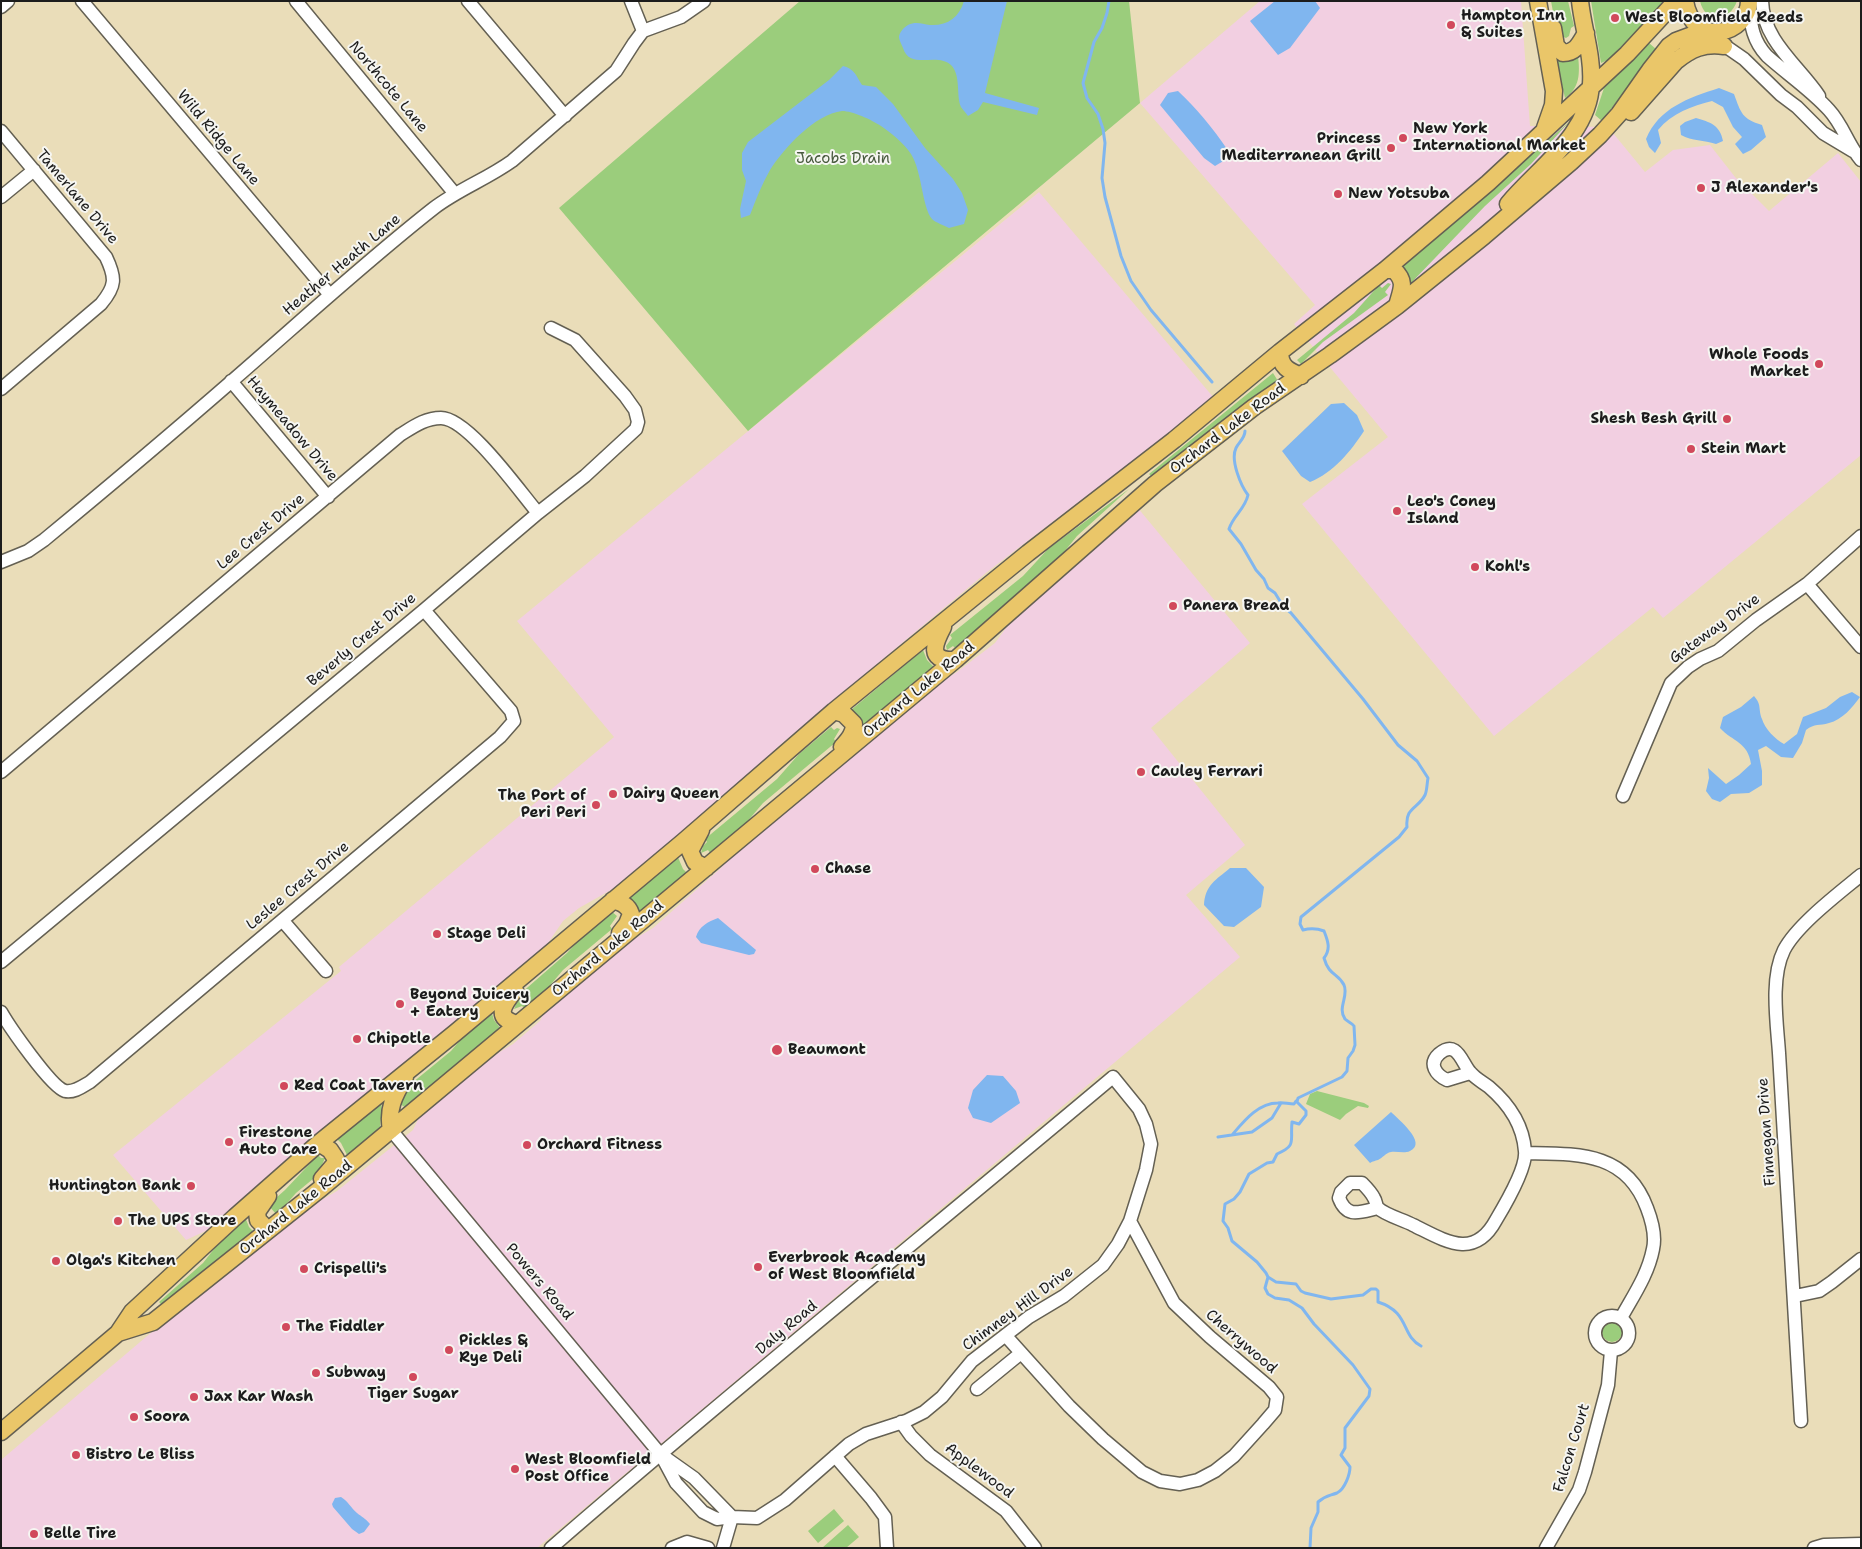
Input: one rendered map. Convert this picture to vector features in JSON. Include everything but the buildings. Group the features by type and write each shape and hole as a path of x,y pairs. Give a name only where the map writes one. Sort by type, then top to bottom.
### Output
{"main road":[{"path":"1538,1 1554,91 1553,105 1543,132"},
{"path":"1548,1 1555,43 1558,50 1563,53 1578,47 1586,33"},
{"path":"1484,236 1516,194 1562,146 1582,119 1592,86 1580,1"},
{"name":"Orchard Lake Road","path":"1,1432 118,1333 132,1312 163,1282 319,1144 530,970 834,711 1057,530 1135,471 1280,352 1385,270 1543,132 1627,54 1676,1"},
{"path":"1685,1 1690,17 1706,31"},
{"name":"Orchard Lake Road","path":"118,1333 153,1322 287,1215 954,660 1155,484 1254,407 1301,376 1397,306 1484,236 1600,135 1619,114 1669,46 1676,41 1706,31 1722,32 1732,28 1752,3"},
{"path":"1619,114 1631,112 1684,54 1695,48 1710,45 1724,46"},
{"path":"1385,270 1394,270 1400,276 1403,285 1397,306"},
{"path":"1280,352 1280,359 1288,371 1301,376"},
{"path":"1106,528 1136,487 1138,478 1135,471"},
{"path":"947,621 938,637 934,650 945,661 954,660"},
{"path":"823,770 854,730 854,724 850,718 834,711"},
{"path":"706,822 690,851 695,862 706,868"},
{"path":"606,951 627,924 631,914 629,908 624,903 613,900"},
{"path":"518,1024 510,1023 505,1019 503,1005 530,970"},
{"path":"391,1130 388,1118 391,1105 410,1069"},
{"path":"287,1215 334,1165 335,1155 319,1144"},
{"path":"268,1230 258,1220 257,1212 280,1178"},
{"path":"153,1322 148,1320 144,1312 163,1282"}],"street":[{"path":"1,7 8,1"},
{"name":"Wild Ridge Lane","path":"82,1 330,295"},
{"name":"Northcote Lane","path":"296,1 455,194"},
{"path":"468,1 565,116"},
{"path":"631,1 643,31 681,17 704,1"},
{"path":"1752,3 1754,40 1762,51 1829,110 1857,156"},
{"name":"Heather Heath Lane","path":"1,562 28,551 44,540 330,295 435,208 463,188 494,174 565,116 616,71 643,31"},
{"path":"1706,31 1751,65 1823,133 1857,156"},
{"name":"Tamerlane Drive","path":"1,131 106,256 112,270 113,284 110,293 101,304 1,389"},
{"path":"1,197 34,170"},
{"name":"Beverly Crest Drive","path":"1,962 424,610 624,442 636,429 638,422 635,410 599,365 575,340 552,328"},
{"name":"Haymeadow Drive","path":"231,381 328,497"},
{"name":"Lee Crest Drive","path":"1,772 400,435 424,420 443,418 458,423 493,459 538,513"},
{"name":"Gateway Drive","path":"1623,796 1671,683 1688,667 1718,651 1756,620 1807,584 1861,536"},
{"path":"1807,584 1861,648"},
{"name":"Leslee Crest Drive","path":"1,1012 53,1082 65,1091 76,1090 90,1082 500,737 514,721 511,712 424,610"},
{"name":"Finnegan Drive","path":"1801,1421 1795,1296 1778,1053 1776,997 1778,975 1783,952 1792,938 1809,920 1861,875"},
{"path":"283,921 326,971"},
{"path":"1378,1208 1445,1240 1460,1245 1479,1240 1488,1233 1523,1166 1526,1153 1520,1125 1505,1102 1470,1073"},
{"name":"Chimney Hill Drive","path":"697,1507 717,1519 732,1517 757,1518 785,1500 849,1444 866,1434 924,1412 942,1397 972,1361 1029,1317 1077,1286 1103,1265 1118,1244 1130,1221 1146,1170 1151,1144 1140,1109 1112,1077"},
{"name":"Daly Road","path":"551,1548 1112,1077"},
{"name":"Powers Road","path":"391,1130 661,1455"},
{"path":"1526,1153 1576,1154 1598,1159 1624,1173 1643,1196 1652,1220 1654,1246 1643,1279 1621,1318"},
{"name":"Cherrywood","path":"1006,1336 1069,1406 1103,1439 1142,1472 1160,1480 1180,1484 1198,1480 1215,1471 1234,1456 1275,1410 1277,1397 1269,1387 1210,1337 1174,1303 1130,1221"},
{"path":"1795,1296 1819,1291 1861,1258"},
{"path":"1609,1316 1621,1318 1628,1327 1628,1338 1622,1348 1611,1351 1600,1347 1594,1337 1596,1325 1599,1321 1609,1316"},
{"name":"Falcon Court","path":"1546,1548 1579,1490 1585,1472 1608,1386 1611,1351"},
{"path":"977,1388 1022,1353"},
{"name":"Applewood","path":"901,1422 911,1436 930,1455 1006,1511 1035,1548"},
{"path":"661,1455 676,1482 697,1507 709,1494"},
{"path":"661,1455 694,1478 732,1517 723,1548"},
{"path":"835,1456 885,1518 887,1548"},
{"path":"672,1548 687,1542 708,1548"},
{"path":"1814,1548 1861,1544"}],"shaded area":[{"path":"1260,1 1521,1 1530,126 1608,127 1645,172 1673,150 1710,145 1735,177 1769,211 1838,153 1861,182 1861,455 1663,618 1653,607 1494,736 1302,504 1388,437 1294,324 1315,305 1140,103"},
{"path":"1039,192 1214,398 1141,457 987,572 780,745 734,790 618,886 579,908 563,921 546,946 210,1229 186,1240 113,1155 341,971 339,967 614,737 517,621"},
{"path":"1137,507 1250,643 1151,728 1245,845 1186,895 1240,957 537,1548 1,1548 1,1460 199,1292 306,1209 337,1191 413,1130 421,1113 485,1061 513,1044 540,1021 545,1011 621,947 653,928 721,868 732,855 930,689 957,672 995,643 1011,621"}],"green space":[{"name":"Jacobs Drain","path":"800,1 1129,1 1140,103 748,431 559,208"},
{"path":"1551,1 1568,1 1574,26 1566,38 1557,34"},
{"path":"1591,1 1664,1 1608,60 1601,63"},
{"path":"1700,1 1737,1 1729,13 1724,16 1712,17 1707,14"},
{"path":"1649,43 1656,49 1602,121 1595,115 1604,88"},
{"path":"1578,56 1578,80 1574,90 1565,98 1556,58"},
{"path":"1569,122 1531,164 1485,206 1411,283 1402,267"},
{"path":"1388,283 1391,284 1385,292 1388,295 1323,342 1301,364 1297,360 1354,313 1379,285 1382,288"},
{"path":"1273,373 1278,381 1219,423 1152,477 1149,474"},
{"path":"1129,489 1077,536 1056,562 956,649 953,646 947,650 946,646 952,638 950,635 1023,576 1048,549"},
{"path":"923,650 927,660 934,667 862,728 851,710"},
{"path":"831,727 834,730 840,729 834,739 836,742 763,803 741,829 711,854 708,850 701,853 703,846 707,842 705,839 777,779 799,754"},
{"path":"677,855 683,869 687,873 639,914 628,896"},
{"path":"611,911 617,916 610,926 612,929 563,970 542,995 525,1009 522,1006 514,1009 522,997 520,994 567,953 589,929"},
{"path":"491,1010 494,1020 501,1029 406,1108 400,1104 405,1092 412,1083 451,1051 472,1026"},
{"path":"1317,1091 1369,1106 1368,1108 1358,1106 1340,1120 1306,1104 1310,1094"},
{"path":"381,1102 380,1130 348,1157 337,1139"},
{"path":"318,1155 321,1158 325,1158 322,1165 325,1169 296,1193 277,1215 268,1205"},
{"path":"245,1217 249,1227 254,1232 162,1305 159,1302 203,1263 225,1235"},
{"path":"1612,1322 1619,1325 1622,1332 1619,1339 1612,1342 1605,1339 1602,1332 1605,1325"},
{"path":"834,1509 844,1521 818,1543 808,1531"},
{"path":"848,1525 859,1537 846,1548 822,1548"}],"water":[{"path":"964,1 1007,1 985,93 1039,108 1037,115 983,102 978,110 968,116 961,107 955,70 952,66 939,60 918,60 907,55 899,37 905,27 914,23 936,25 952,20 959,12"},
{"path":"1275,1 1315,1 1320,8 1290,48 1278,55 1250,21"},
{"path":"843,66 853,71 862,85 876,87 893,104 925,148 953,179 962,193 968,210 964,224 949,228 932,219 926,206 915,161 908,150 897,138 877,124 846,111 832,113 821,118 792,142 770,170 750,215 741,218 740,209 746,181 742,170 742,153 748,142 829,80"},
{"path":"1719,88 1734,94 1746,118 1762,125 1766,137 1751,150 1743,154 1735,144 1742,137 1733,127 1723,107 1712,101 1690,108 1670,119 1658,130 1661,143 1655,153 1649,147 1646,139 1659,119 1667,112 1686,100"},
{"path":"1178,91 1216,133 1227,149 1225,160 1215,166 1204,158 1160,105 1168,93"},
{"path":"1696,118 1714,125 1722,136 1723,141 1716,144 1681,135 1680,126"},
{"path":"1344,403 1357,415 1364,431 1341,461 1326,473 1310,482 1301,476 1282,451 1331,404"},
{"path":"1852,692 1860,697 1851,709 1834,721 1806,730 1802,743 1793,758 1781,757 1766,746 1758,750 1762,771 1762,785 1749,793 1731,794 1720,802 1712,799 1706,791 1709,778 1708,768 1726,784 1751,764 1747,751 1720,728 1723,717 1741,707 1754,696 1759,705 1763,723 1774,737 1784,744 1797,734 1803,717 1826,708 1840,697"},
{"path":"1230,868 1246,868 1264,887 1261,907 1234,927 1224,926 1204,905 1209,888"},
{"path":"718,918 756,950 754,954 749,955 701,943 696,937 699,930 707,923"},
{"path":"987,1075 1003,1076 1016,1091 1020,1103 991,1123 973,1118 968,1108 973,1090"},
{"path":"1391,1112 1410,1131 1416,1143 1415,1147 1408,1152 1386,1154 1370,1163 1354,1145"},
{"path":"341,1497 370,1524 364,1532 359,1534 352,1529 333,1507 332,1504 335,1498"}],"waterway":[{"path":"1109,1 1102,28 1094,42 1083,83 1087,98 1098,114 1103,129 1105,143 1102,178 1105,197 1121,256 1131,281 1151,310 1212,382"},
{"path":"1245,431 1243,438 1236,448 1234,459 1242,486 1248,495 1229,529 1241,544 1268,588 1275,593 1283,606 1363,699 1398,745 1417,761 1428,778 1425,795 1410,812 1407,827 1399,837 1301,917 1300,924 1303,930 1318,929 1324,931 1328,942 1324,958 1328,968 1344,985 1345,993 1342,1011 1345,1019 1354,1026 1355,1045 1348,1058 1347,1071 1342,1077 1298,1098 1297,1102 1306,1111 1306,1115 1299,1124 1292,1122 1290,1145 1277,1154 1273,1162 1267,1163 1249,1174 1240,1192 1234,1199 1225,1204 1223,1221 1228,1228 1232,1241 1257,1262 1268,1277 1276,1282 1296,1284 1305,1293 1331,1299 1363,1295 1371,1289 1376,1289 1378,1291 1378,1302 1388,1306 1395,1312 1410,1336 1421,1346"},
{"path":"1232,1135 1258,1109 1271,1104 1294,1104 1296,1101"},
{"path":"1218,1137 1252,1132 1272,1118 1281,1103"},
{"path":"1268,1277 1265,1288 1268,1294 1275,1298 1289,1300 1302,1308 1314,1324 1353,1365 1370,1389 1369,1396 1345,1428 1345,1448 1341,1455 1350,1467 1345,1485 1337,1493 1325,1497 1318,1502 1318,1512 1311,1528 1310,1548"}],"place":[{"name":"West Bloomfield Reeds","path":"1615,18"},
{"name":"Hampton Inn & Suites","path":"1451,25"},
{"name":"New York International Market","path":"1403,138"},
{"name":"Princess Mediterranean Grill","path":"1391,148"},
{"name":"J Alexander's","path":"1701,188"},
{"name":"New Yotsuba","path":"1338,194"},
{"name":"Whole Foods Market","path":"1819,364"},
{"name":"Shesh Besh Grill","path":"1727,419"},
{"name":"Stein Mart","path":"1691,449"},
{"name":"Leo's Coney Island","path":"1397,511"},
{"name":"Kohl's","path":"1475,567"},
{"name":"Panera Bread","path":"1173,606"},
{"name":"Cauley Ferrari","path":"1141,772"},
{"name":"Dairy Queen","path":"613,794"},
{"name":"The Port of Peri Peri","path":"596,805"},
{"name":"Chase","path":"815,869"},
{"name":"Stage Deli","path":"437,934"},
{"name":"Beyond Juicery + Eatery","path":"400,1004"},
{"name":"Chipotle","path":"357,1039"},
{"name":"Beaumont","path":"777,1050"},
{"name":"Red Coat Tavern","path":"284,1086"},
{"name":"Firestone Auto Care","path":"229,1142"},
{"name":"Orchard Fitness","path":"527,1145"},
{"name":"Huntington Bank","path":"191,1186"},
{"name":"The UPS Store","path":"118,1221"},
{"name":"Olga's Kitchen","path":"56,1261"},
{"name":"Everbrook Academy of West Bloomfield","path":"758,1267"},
{"name":"Crispelli's","path":"304,1269"},
{"name":"The Fiddler","path":"286,1327"},
{"name":"Pickles & Rye Deli","path":"449,1350"},
{"name":"Subway","path":"316,1373"},
{"name":"Tiger Sugar","path":"413,1377"},
{"name":"Jax Kar Wash","path":"194,1397"},
{"name":"Soora","path":"134,1417"},
{"name":"Bistro Le Bliss","path":"76,1455"},
{"name":"West Bloomfield Post Office","path":"515,1469"},
{"name":"Belle Tire","path":"34,1534"}]}
